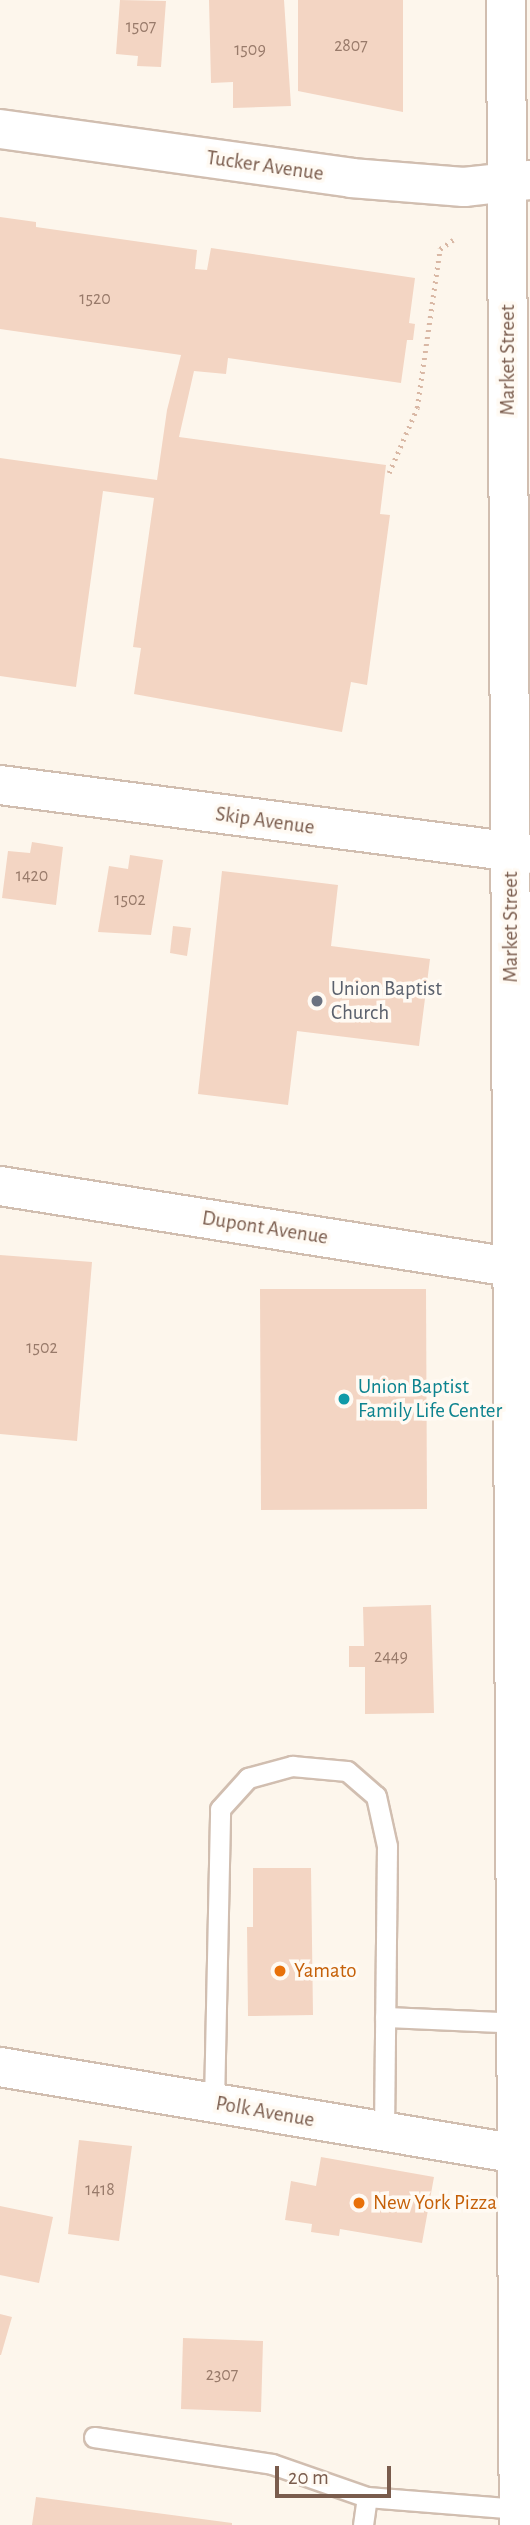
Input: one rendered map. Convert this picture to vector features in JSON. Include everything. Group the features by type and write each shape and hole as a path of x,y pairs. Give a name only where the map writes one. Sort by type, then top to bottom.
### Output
{"main road":[{"name":"Market Street","path":"506,0 519,182 524,2023 519,2517"},
{"name":"Tucker Avenue","path":"0,129 351,178 464,187 519,182"},
{"name":"Skip Avenue","path":"0,785 520,854"},
{"name":"Dupont Avenue","path":"0,1186 521,1268"},
{"name":"Polk Avenue","path":"0,2067 524,2155"}],"lane":[{"path":"214,2103 220,1809 248,1778 292,1766 347,1771 376,1796 387,1846 384,2133"},
{"path":"385,2017 524,2023"},
{"path":"94,2437 272,2464 367,2497 519,2517"},
{"path":"363,2525 367,2497"}],"path":[{"path":"388,472 417,408 440,249 453,240"}],"building":[{"path":"120,0 166,1 161,67 137,66 138,56 116,54"},
{"path":"209,0 284,0 291,106 233,108 233,82 211,83"},
{"path":"298,0 403,0 403,112 298,91"},
{"path":"0,217 36,222 36,227 197,250 195,269 207,270 211,248 415,278 409,323 415,324 413,340 407,340 401,383 228,358 226,374 194,371 179,437 386,465 380,514 390,515 367,685 351,682 342,732 134,694 141,648 133,647 154,498 103,491 76,687 0,676 0,458 157,480 167,410 181,355 0,329"},
{"path":"32,842 63,847 56,905 2,898 8,851 30,853"},
{"path":"130,855 163,860 151,935 98,932 109,866 128,869"},
{"name":"Union Baptist Church","path":"222,871 338,885 331,946 430,959 419,1046 297,1031 288,1105 198,1094"},
{"path":"173,926 191,928 187,956 170,953"},
{"path":"0,1255 92,1262 77,1441 0,1434"},
{"name":"Union Baptist Family Life Center","path":"260,1289 426,1289 427,1509 261,1510"},
{"path":"431,1605 434,1713 365,1714 365,1667 349,1667 349,1646 364,1646 363,1607"},
{"name":"Yamato","path":"253,1868 311,1868 313,2015 248,2016 247,1927 253,1927"},
{"path":"79,2140 132,2146 119,2241 68,2234"},
{"name":"New York Pizza","path":"321,2157 434,2177 422,2243 340,2229 339,2236 311,2232 312,2224 285,2220 291,2181 316,2186"},
{"path":"0,2206 53,2217 39,2283 0,2275"},
{"path":"0,2314 12,2317 1,2355 0,2355"},
{"path":"183,2338 263,2341 261,2412 181,2409"},
{"path":"36,2497 232,2523 232,2525 32,2525"}],"place":[{"name":"Union Baptist Church","path":"317,1001"},
{"name":"Union Baptist Family Life Center","path":"344,1399"},
{"name":"Yamato","path":"280,1971"},
{"name":"New York Pizza","path":"359,2203"}]}
